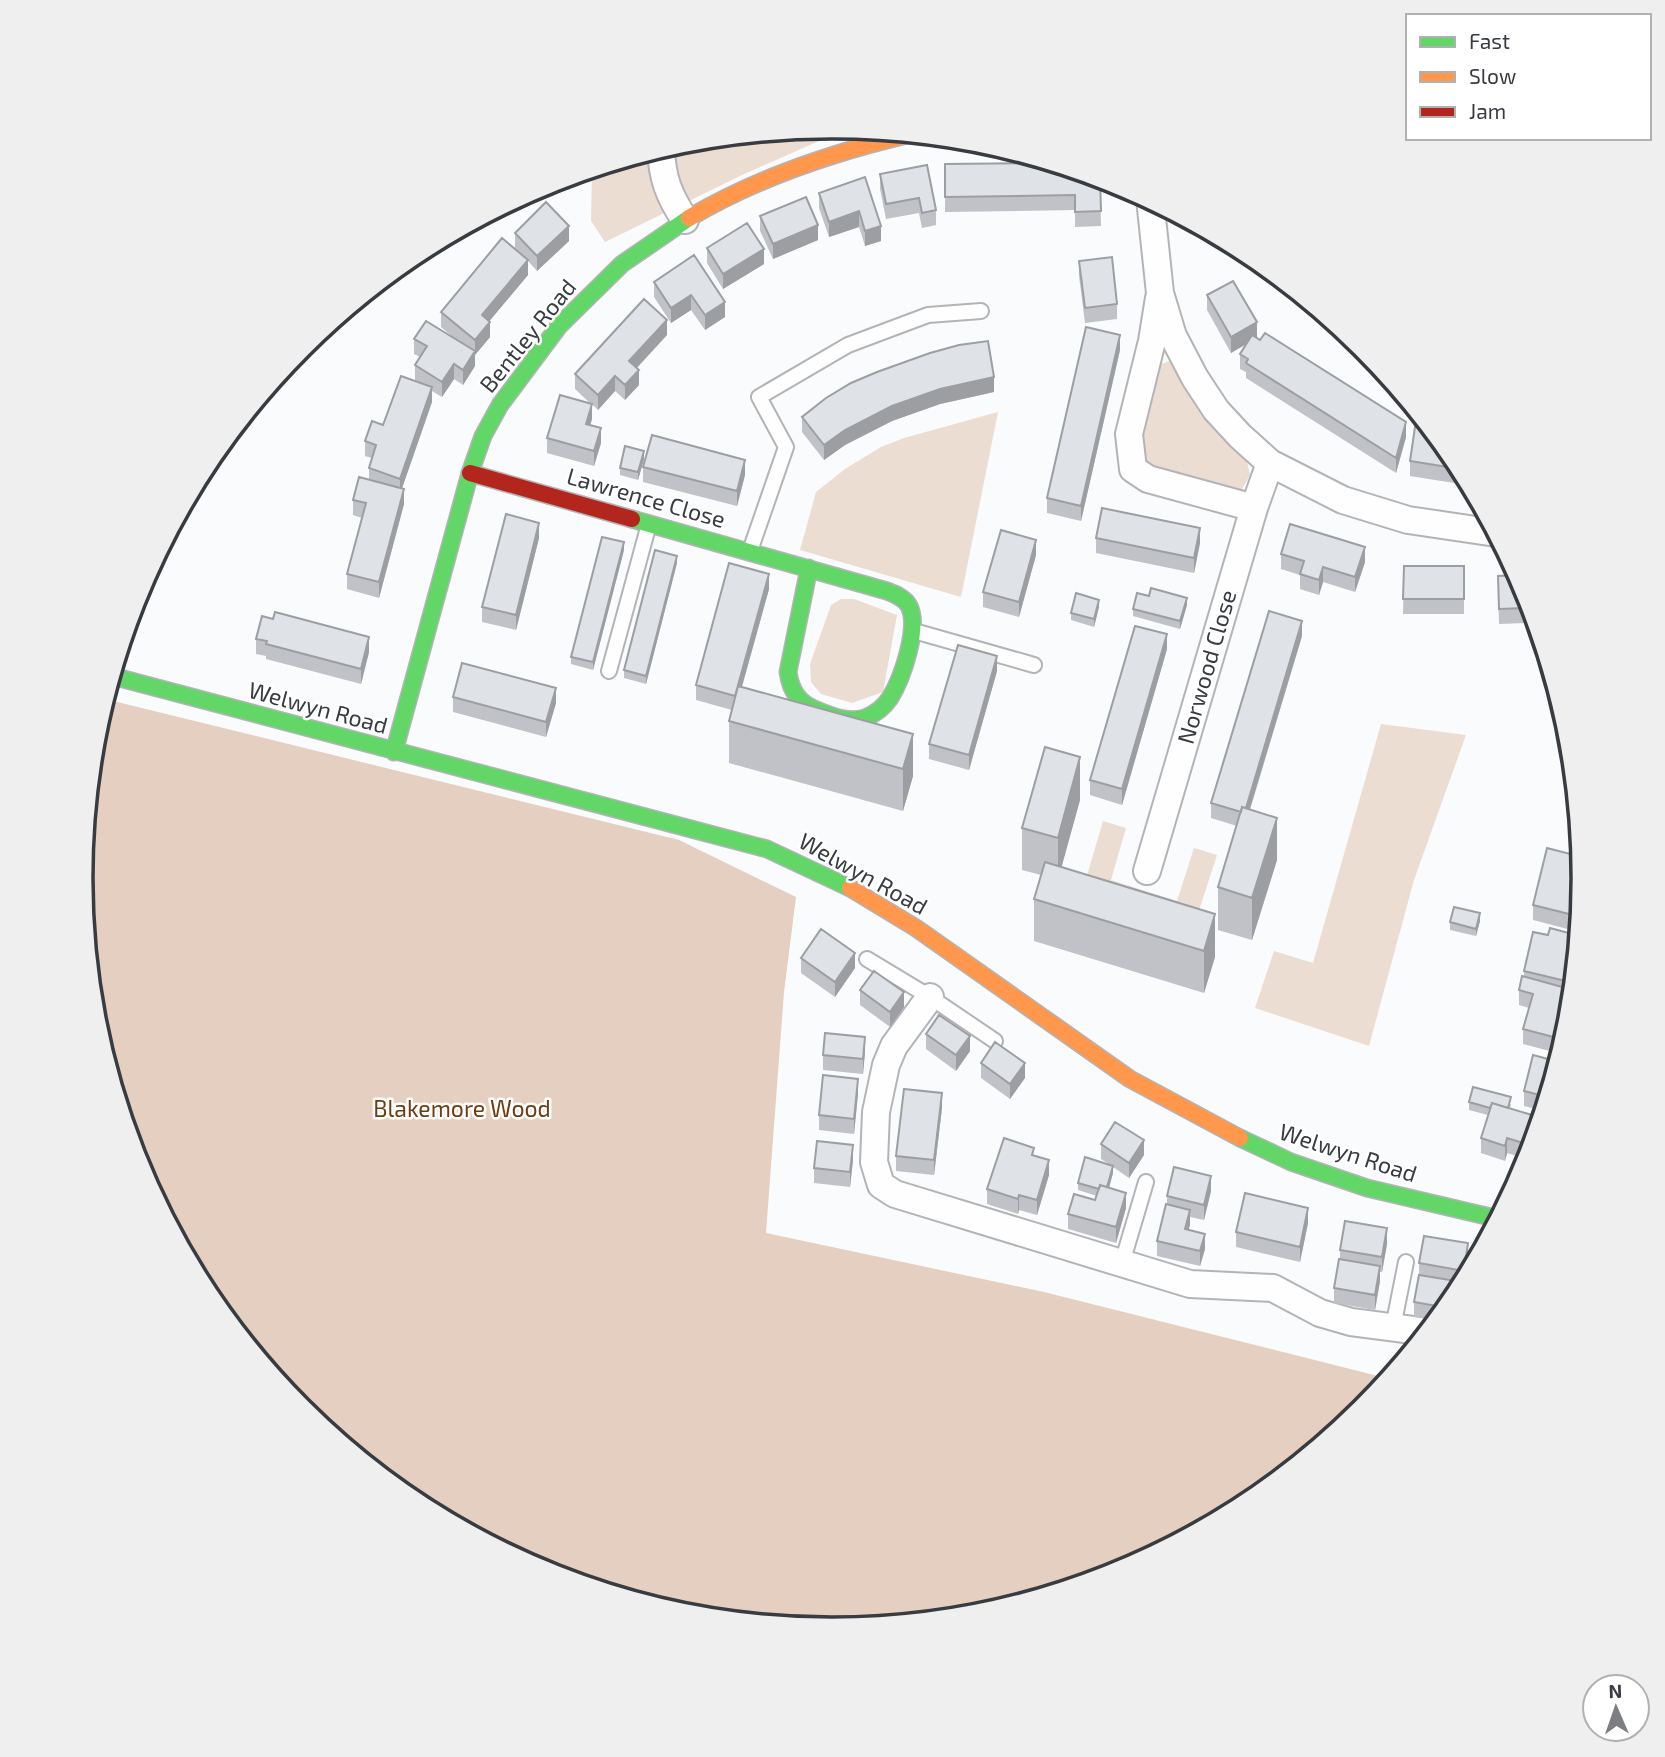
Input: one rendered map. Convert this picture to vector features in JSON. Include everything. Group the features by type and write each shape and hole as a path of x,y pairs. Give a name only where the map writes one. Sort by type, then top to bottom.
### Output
{"street":[{"name":"Bentley Road","path":"394,752 470,473 483,436 500,405 559,326 622,264 722,198 847,139"},
{"path":"661,159 662,175 667,190 685,220"},
{"path":"1151,211 1160,293 1173,336 1216,410 1270,463 1343,500 1380,513 1485,531"},
{"path":"1160,293 1152,341 1129,434 1133,470 1147,479 1254,508"},
{"name":"Norwood Close","path":"1147,871 1254,508 1270,463"},
{"name":"Lawrence Close","path":"470,473 887,591 902,598 910,608 914,623 912,631"},
{"path":"809,568 788,672 794,697 805,707 853,720 869,716 881,708 891,697 911,642 912,631"},
{"name":"Welwyn Road","path":"121,678 767,849 841,883 916,928 1130,1079 1219,1129 1291,1162 1367,1188 1490,1217"},
{"path":"930,997 894,1046 886,1065 876,1112 874,1161 881,1185 895,1194 1190,1284 1273,1288 1321,1312 1352,1322 1418,1330"}],"lane":[{"path":"751,551 786,447 760,397 848,345 928,315 981,311"},
{"path":"609,671 650,522"},
{"path":"912,631 1034,666"},
{"path":"867,959 995,1041"},
{"path":"1122,1263 1146,1182"},
{"path":"1392,1327 1406,1262"}],"shaded area":[{"path":"821,139 605,242 591,221 592,179 595,178 688,153 784,140"},
{"path":"1169,361 1246,457 1250,475 1239,495 1150,469 1141,448 1159,365"},
{"path":"998,412 961,597 800,550 816,492 845,469 881,447 904,438"},
{"path":"841,599 854,599 897,615 883,692 852,703 821,694 811,682 810,664 831,605"},
{"path":"1381,724 1466,735 1414,880 1369,1046 1255,1008 1274,951 1313,963"},
{"path":"1103,821 1126,828 1111,880 1177,901 1194,848 1217,855 1192,932 1081,896"}],"green space":[{"name":"Blakemore Wood","path":"115,701 679,840 796,897 784,992 766,1233 1044,1292 1380,1376 1356,1402 1283,1465 1243,1494 1160,1542 1116,1562 1024,1593 929,1612 881,1617 784,1617 688,1604 641,1593 549,1562 505,1542 422,1494 345,1435 309,1402 276,1366 217,1289 169,1206 149,1162 118,1070 107,1023 94,927 94,830 99,782"}],"building":[{"path":"945,164 1024,164 1100,189 1101,211 1075,212 1075,195 945,197"},
{"path":"927,165 936,210 922,213 919,198 886,204 880,174"},
{"path":"865,177 881,226 865,231 859,211 829,222 819,193"},
{"path":"806,197 818,225 773,244 760,216"},
{"path":"546,202 569,226 537,256 515,233"},
{"path":"747,223 764,249 723,274 707,248"},
{"path":"502,238 528,260 482,315 490,322 475,340 441,312"},
{"path":"694,255 725,302 705,315 691,295 671,308 654,282"},
{"path":"1112,257 1117,304 1085,308 1079,261"},
{"path":"1233,281 1257,322 1231,337 1207,295"},
{"path":"644,299 667,320 629,361 639,370 625,385 615,376 598,395 575,374"},
{"path":"426,321 475,351 463,370 454,364 442,382 415,365 427,346 414,339"},
{"path":"1086,327 1120,335 1081,506 1047,498"},
{"path":"1265,333 1406,422 1396,458 1246,363 1248,359 1240,354 1252,335 1260,340"},
{"path":"988,341 994,377 940,389 892,406 845,430 824,445 802,417 851,383 877,372 930,353"},
{"path":"401,376 432,387 400,479 369,468 376,445 365,441 372,421 383,425"},
{"path":"560,395 592,404 586,424 601,428 594,451 547,438"},
{"path":"1415,427 1419,428 1447,467 1410,461"},
{"path":"652,435 745,460 737,491 643,467"},
{"path":"625,446 644,451 638,472 620,468"},
{"path":"359,477 404,489 379,582 347,574 366,503 353,500"},
{"path":"1102,508 1200,528 1194,558 1096,538"},
{"path":"506,514 539,523 516,615 482,607"},
{"path":"1290,524 1365,547 1355,577 1323,567 1319,580 1300,574 1304,561 1281,554"},
{"path":"1001,530 1036,540 1019,602 983,592"},
{"path":"602,537 624,542 593,662 571,657"},
{"path":"655,550 677,556 646,676 624,670"},
{"path":"729,563 769,574 735,696 696,685"},
{"path":"1404,566 1464,566 1464,599 1403,599"},
{"path":"1498,576 1507,576 1521,608 1499,609"},
{"path":"1151,588 1187,598 1180,621 1133,609 1137,593 1149,596"},
{"path":"1076,593 1099,600 1094,619 1071,613"},
{"path":"1269,611 1302,621 1246,808 1242,807 1241,812 1211,803"},
{"path":"275,612 369,637 361,669 256,639 262,616 273,619"},
{"path":"1135,626 1167,634 1122,789 1090,780"},
{"path":"958,645 997,656 969,755 929,744"},
{"path":"462,663 556,688 546,722 453,697"},
{"path":"738,686 913,734 903,769 729,721"},
{"path":"1045,747 1080,757 1058,838 1022,828"},
{"path":"1242,807 1277,818 1252,898 1218,887"},
{"path":"1547,848 1571,854 1571,915 1533,905"},
{"path":"1045,862 1215,914 1204,951 1034,899"},
{"path":"1454,907 1480,913 1476,929 1450,922"},
{"path":"1550,928 1570,933 1565,981 1524,971 1533,932 1548,935"},
{"path":"821,929 855,953 835,982 801,958"},
{"path":"874,971 904,992 890,1012 860,990"},
{"path":"1522,976 1564,988 1555,1037 1523,1029 1533,994 1519,990"},
{"path":"939,1015 970,1036 956,1055 926,1034"},
{"path":"825,1033 865,1037 863,1059 823,1055"},
{"path":"995,1042 1025,1063 1010,1084 981,1063"},
{"path":"1533,1055 1549,1059 1539,1095 1524,1091"},
{"path":"823,1075 858,1079 854,1119 819,1115"},
{"path":"1473,1087 1511,1097 1508,1108 1492,1103 1490,1108 1469,1102"},
{"path":"904,1089 942,1093 934,1160 896,1156"},
{"path":"1492,1103 1533,1115 1523,1143 1507,1138 1505,1146 1481,1138"},
{"path":"1115,1122 1144,1140 1129,1163 1101,1144"},
{"path":"1004,1138 1034,1148 1032,1155 1049,1160 1037,1200 1019,1195 1018,1199 987,1189"},
{"path":"817,1141 853,1145 850,1172 814,1168"},
{"path":"1085,1157 1113,1166 1107,1187 1100,1185 1099,1189 1078,1183"},
{"path":"1174,1167 1211,1176 1204,1205 1167,1196"},
{"path":"1100,1185 1126,1193 1116,1227 1068,1214 1074,1194 1095,1200"},
{"path":"1245,1193 1308,1208 1300,1247 1236,1232"},
{"path":"1166,1204 1190,1210 1185,1229 1205,1234 1200,1251 1157,1241"},
{"path":"1345,1221 1387,1228 1382,1257 1340,1250"},
{"path":"1424,1236 1468,1243 1466,1260 1459,1270 1419,1263"},
{"path":"1339,1259 1380,1266 1375,1295 1334,1288"},
{"path":"1419,1275 1453,1281 1436,1306 1414,1302"}],"traffic: fast":[{"path":"394,752 470,473 483,436 500,405 559,326 622,264 689,218"},
{"path":"632,519 887,591 905,601 912,615 912,627 904,666 888,701 865,718 842,719 812,708 801,701 791,686 788,672 809,568"},
{"path":"121,678 767,849 850,888"},
{"path":"1240,1138 1291,1162 1367,1188 1490,1217"}],"traffic: slow":[{"path":"689,218 769,178 886,141"},
{"path":"850,888 916,928 1130,1079 1240,1138"}],"traffic: jam":[{"path":"470,473 632,519"}]}
